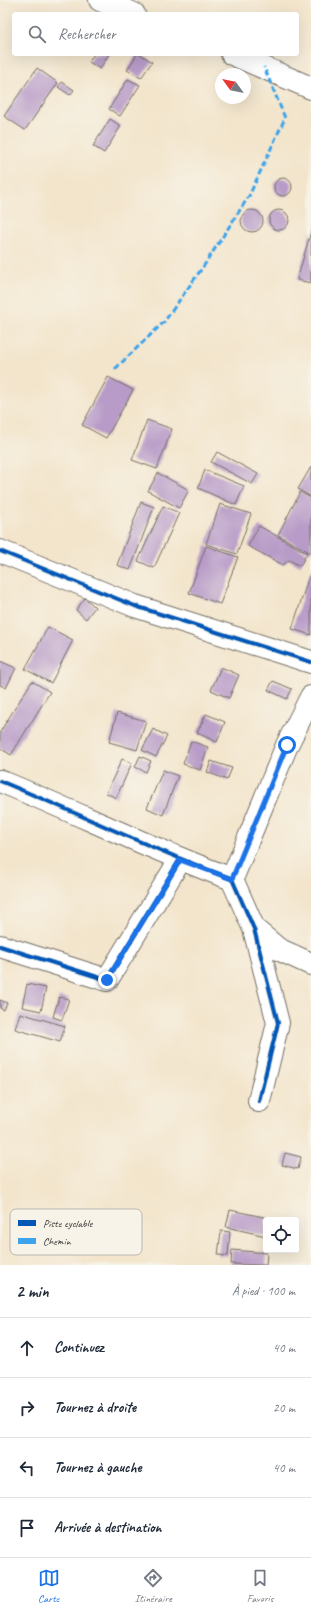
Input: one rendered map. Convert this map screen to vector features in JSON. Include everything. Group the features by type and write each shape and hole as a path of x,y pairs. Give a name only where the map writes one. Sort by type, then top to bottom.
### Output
{"street":[{"path":"100,0 129,12"},
{"path":"237,56 311,88"},
{"path":"0,551 135,606 311,662"},
{"path":"259,1101 278,1023 254,929 232,879 287,745 311,697"},
{"path":"0,781 47,800 180,860 232,879"},
{"path":"0,946 107,980 180,860"},
{"path":"254,929 278,949 311,964"}],"building":[{"path":"93,56 108,56 100,69 89,62"},
{"path":"136,56 143,56 152,62 141,78 127,70"},
{"path":"37,68 58,83 25,130 4,116"},
{"path":"128,79 140,85 120,116 109,109"},
{"path":"62,82 74,90 70,95 58,87"},
{"path":"110,119 121,126 104,153 93,146"},
{"path":"279,178 287,178 292,183 290,194 287,196 279,196 274,191 274,183"},
{"path":"252,210 260,213 263,221 260,229 252,232 244,229 241,221 244,213"},
{"path":"279,210 286,213 289,220 286,227 279,230 272,227 269,220 272,213"},
{"path":"311,231 311,283 297,280"},
{"path":"108,377 133,390 106,438 82,425"},
{"path":"147,420 172,429 157,469 132,460"},
{"path":"217,452 258,474 252,484 211,462"},
{"path":"311,467 311,497 298,489"},
{"path":"205,470 244,486 236,505 198,488"},
{"path":"158,473 189,490 179,508 148,491"},
{"path":"300,492 311,498 311,553 278,535"},
{"path":"141,502 154,507 130,570 117,565"},
{"path":"220,504 251,514 237,554 206,544"},
{"path":"163,506 179,513 154,568 138,561"},
{"path":"259,526 307,553 300,566 289,560 283,565 248,546"},
{"path":"206,546 238,557 220,604 189,593"},
{"path":"311,570 311,635 292,629"},
{"path":"85,598 95,607 86,619 76,610"},
{"path":"48,627 73,640 51,683 25,669"},
{"path":"0,661 16,668 6,688 0,685"},
{"path":"221,667 239,675 229,698 211,690"},
{"path":"32,681 50,692 11,755 0,748 0,732"},
{"path":"273,681 292,689 287,699 268,690"},
{"path":"117,713 146,721 137,750 109,742"},
{"path":"206,714 225,722 217,742 197,733"},
{"path":"153,729 167,736 156,757 142,750"},
{"path":"191,741 208,747 200,770 183,764"},
{"path":"140,756 151,761 146,772 135,767"},
{"path":"122,759 132,763 116,798 106,793"},
{"path":"211,761 232,768 227,780 207,772"},
{"path":"163,770 178,776 163,815 147,808"},
{"path":"27,984 46,988 41,1011 22,1007"},
{"path":"59,997 69,999 62,1020 53,1017"},
{"path":"0,1000 7,1003 4,1010 0,1008"},
{"path":"20,1013 65,1026 60,1042 15,1029"},
{"path":"285,1153 301,1157 298,1169 282,1165"},
{"path":"230,1210 263,1217 263,1235 226,1227"},
{"path":"221,1231 230,1232 228,1256 218,1255"},
{"path":"232,1250 267,1253 266,1265 231,1264"}],"marked path":[{"path":"115,369 164,322 205,264 249,196 285,118 264,67"}],"cycle path":[{"path":"0,551 135,606 311,662"},
{"path":"0,781 173,856 232,879 254,929 278,1023 259,1101"},
{"path":"0,946 107,980 180,860"}],"route":[{"path":"107,980 180,860 232,879 287,745"}]}
